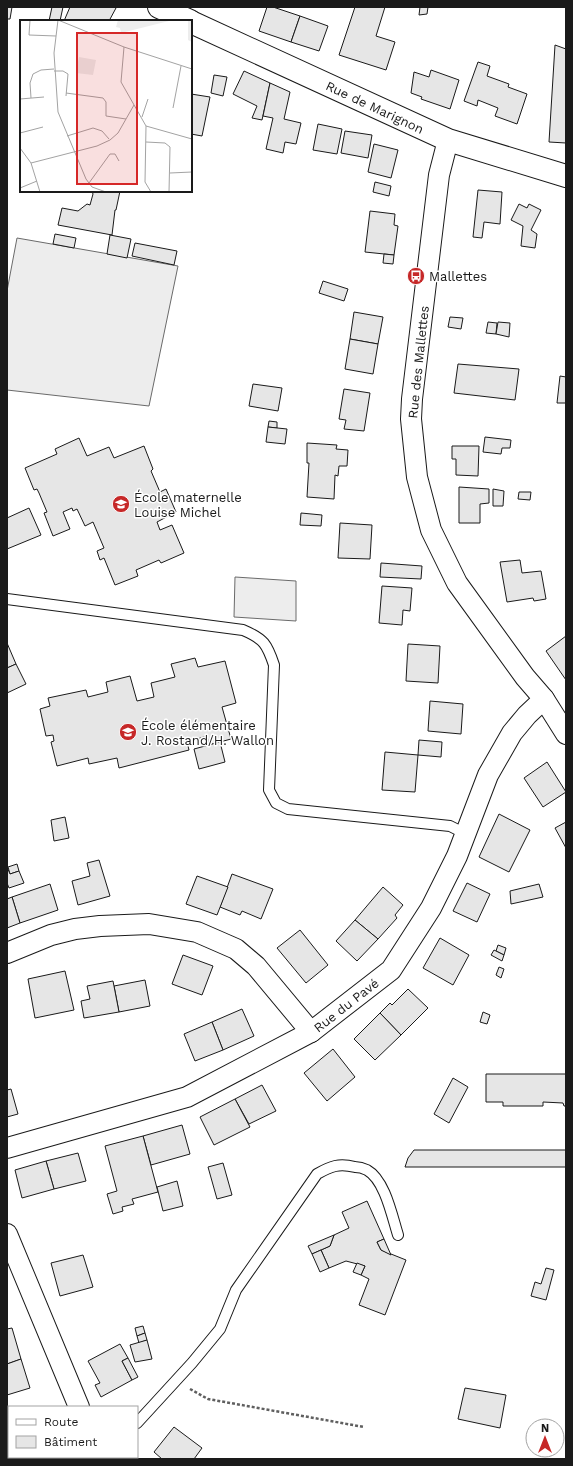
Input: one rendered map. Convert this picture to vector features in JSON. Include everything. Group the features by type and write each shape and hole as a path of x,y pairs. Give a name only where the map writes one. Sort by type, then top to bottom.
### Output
{"street":[{"name":"Rue de Marignon","path":"159,7 188,20"},
{"name":"Rue de Marignon","path":"192,22 448,140 566,176"},
{"name":"Rue des Mallettes","path":"448,140 439,175 412,399 411,419 417,477 431,530 457,583 526,677 554,706 566,734"},
{"name":"Rue du Pavé","path":"7,1148 187,1097 311,1032 391,970 431,908 457,856 488,775 512,733 527,715 554,706"},
{"path":"7,953 50,935 75,929 100,926 149,924 196,932 236,949 256,966 311,1032"},
{"path":"7,1234 79,1406"}],"lane":[{"path":"7,599 243,630 258,636 268,648 274,665 269,790 276,803 288,809 450,826 466,834"},
{"path":"138,1422 175,1382 220,1329 236,1290 317,1174 332,1165 350,1165 367,1170 378,1180 386,1196 398,1235"}],"path":[{"path":"175,1382 208,1399 364,1427"}],"shaded area":[{"path":"17,238 178,266 149,406 7,390 7,291"},
{"path":"235,577 296,581 296,621 234,617"}],"building":[{"path":"7,7 12,7 10,19 7,19"},
{"path":"52,7 63,7 60,20 49,20"},
{"path":"70,7 116,8 110,20 64,20"},
{"path":"267,7 273,7 300,16 291,42 259,31"},
{"path":"355,7 385,7 376,36 395,42 386,70 339,55"},
{"path":"420,7 428,7 427,14 419,15"},
{"path":"300,16 328,26 319,51 291,42"},
{"path":"555,45 566,49 566,143 549,142"},
{"path":"478,62 490,66 487,76 509,84 508,87 527,94 517,124 495,116 498,108 478,100 477,106 464,101"},
{"path":"431,70 459,80 450,109 421,99 422,97 411,93 414,72 429,77"},
{"path":"244,71 270,83 262,120 252,118 257,106 233,94"},
{"path":"214,75 227,77 223,96 211,93"},
{"path":"270,83 290,92 284,119 301,123 296,144 285,142 283,153 266,149 273,118 263,116"},
{"path":"192,94 210,97 202,136 192,134"},
{"path":"318,124 342,129 337,154 313,150"},
{"path":"345,131 372,135 368,158 341,153"},
{"path":"374,144 398,150 391,178 368,172"},
{"path":"375,182 391,186 389,196 373,192"},
{"path":"478,190 502,192 500,224 484,222 482,238 473,237"},
{"path":"92,192 120,192 115,210 112,235 58,225 62,208 78,211 87,204 90,205"},
{"path":"519,204 527,208 529,204 541,210 531,230 537,234 535,248 521,246 523,226 511,220"},
{"path":"370,211 395,214 394,225 398,226 394,255 365,252"},
{"path":"55,234 76,238 74,248 53,244"},
{"path":"110,235 131,239 127,258 107,254"},
{"path":"135,243 177,251 174,265 132,256"},
{"path":"384,254 394,255 393,264 383,263"},
{"path":"323,281 348,289 344,301 319,293"},
{"path":"354,312 383,317 378,344 350,339"},
{"path":"450,317 463,318 461,329 448,327"},
{"path":"488,322 497,323 496,334 486,333"},
{"path":"498,322 510,323 509,337 496,334"},
{"path":"350,339 378,344 373,374 345,369"},
{"path":"458,364 519,369 515,400 454,393"},
{"path":"560,376 566,377 566,403 557,403"},
{"path":"253,384 282,388 278,411 249,406"},
{"path":"344,389 370,393 364,431 344,429 346,420 339,419"},
{"path":"269,421 277,422 277,428 268,427"},
{"path":"268,427 287,429 285,444 266,442"},
{"path":"485,437 511,440 510,448 502,448 501,454 483,452"},
{"path":"79,438 87,456 109,447 114,458 144,446 153,469 151,471 160,492 166,489 176,512 157,522 160,530 172,525 184,553 161,563 159,560 136,570 138,576 115,585 104,558 100,560 97,551 104,548 93,522 85,526 77,509 73,511 72,508 63,512 70,529 53,536 44,513 47,512 37,489 34,490 25,468 57,454 55,449"},
{"path":"307,443 337,445 336,449 348,450 347,466 339,466 338,476 335,475 334,499 307,497 309,463 307,463"},
{"path":"452,446 479,446 478,476 456,475 456,459 452,459"},
{"path":"459,487 489,489 489,503 480,504 480,523 459,523"},
{"path":"493,489 504,491 503,506 493,506"},
{"path":"519,492 531,492 530,500 518,499"},
{"path":"29,508 41,535 7,549 7,518"},
{"path":"301,513 322,515 321,526 300,525"},
{"path":"340,523 372,525 370,559 338,558"},
{"path":"520,560 522,573 541,571 546,599 534,601 533,598 507,602 500,562"},
{"path":"381,563 422,566 421,579 380,577"},
{"path":"382,586 412,588 410,611 403,610 402,625 379,623"},
{"path":"566,636 566,680 546,651"},
{"path":"7,643 16,664 7,668"},
{"path":"408,644 440,646 438,683 406,681"},
{"path":"195,658 198,667 225,661 236,703 222,707 231,739 209,745 207,736 187,742 189,750 119,768 117,758 89,764 88,758 57,766 51,742 54,741 53,735 46,736 40,709 50,706 48,698 86,690 88,697 108,692 106,682 130,676 137,701 154,697 151,683 175,677 171,664"},
{"path":"16,664 26,684 7,693 7,668"},
{"path":"430,701 463,704 461,734 428,731"},
{"path":"419,740 442,742 441,757 418,755"},
{"path":"220,742 225,762 199,769 194,749"},
{"path":"385,752 418,755 415,792 382,790"},
{"path":"547,762 566,792 543,807 524,778"},
{"path":"499,814 530,830 509,872 479,857"},
{"path":"65,817 69,838 54,841 51,820"},
{"path":"566,822 566,848 555,828"},
{"path":"99,860 110,896 78,905 72,881 90,876 87,863"},
{"path":"17,864 19,871 10,874 8,867"},
{"path":"7,867 10,874 19,871 24,883 9,888 7,883"},
{"path":"232,874 273,889 261,919 242,911 240,915 220,907"},
{"path":"197,876 228,887 217,915 186,904"},
{"path":"467,883 490,894 477,922 453,911"},
{"path":"50,884 58,910 20,923 12,897"},
{"path":"539,884 543,897 511,904 510,891"},
{"path":"383,887 403,905 395,915 397,918 378,939 355,920"},
{"path":"12,897 20,923 7,928 7,899"},
{"path":"355,920 378,939 357,961 336,941"},
{"path":"300,930 328,965 306,983 277,948"},
{"path":"440,938 469,955 453,985 423,968"},
{"path":"498,945 506,948 504,955 496,951"},
{"path":"494,950 504,955 502,961 491,955"},
{"path":"183,955 213,966 202,995 172,984"},
{"path":"499,967 504,969 501,978 496,975"},
{"path":"65,971 74,1010 35,1018 28,979"},
{"path":"145,980 150,1006 119,1012 114,986"},
{"path":"113,981 119,1012 84,1018 81,1001 90,999 87,986"},
{"path":"408,989 428,1008 401,1035 380,1013 390,1003 392,1005"},
{"path":"242,1009 254,1036 223,1050 212,1022"},
{"path":"483,1012 490,1015 487,1024 480,1022"},
{"path":"380,1013 401,1035 375,1060 354,1039"},
{"path":"212,1022 223,1050 195,1061 184,1034"},
{"path":"333,1049 355,1077 327,1101 304,1073"},
{"path":"486,1074 566,1074 566,1106 564,1106 563,1103 543,1102 543,1106 503,1106 503,1102 486,1102"},
{"path":"453,1078 468,1087 449,1123 434,1114"},
{"path":"262,1085 276,1111 249,1124 235,1099"},
{"path":"11,1089 18,1114 7,1117 7,1090"},
{"path":"235,1099 250,1127 214,1145 200,1117"},
{"path":"182,1125 190,1154 151,1165 143,1136"},
{"path":"143,1136 158,1192 132,1199 134,1204 122,1207 123,1211 113,1214 107,1194 117,1191 105,1146"},
{"path":"414,1150 566,1150 566,1167 405,1167 408,1158"},
{"path":"78,1153 86,1181 54,1189 46,1161"},
{"path":"46,1161 54,1189 22,1198 15,1170"},
{"path":"223,1163 232,1195 217,1199 208,1167"},
{"path":"177,1181 183,1206 163,1211 157,1187"},
{"path":"367,1201 384,1239 377,1242 381,1250 406,1260 385,1315 359,1305 369,1279 361,1275 365,1266 346,1261 329,1268 321,1250 330,1246 334,1235 349,1228 342,1212"},
{"path":"334,1235 330,1246 312,1254 308,1246"},
{"path":"384,1239 391,1255 381,1250 377,1242"},
{"path":"321,1250 329,1268 320,1272 312,1254"},
{"path":"83,1255 93,1287 60,1296 51,1263"},
{"path":"357,1263 365,1266 361,1275 353,1272"},
{"path":"546,1268 554,1270 546,1300 531,1296 535,1282 541,1284"},
{"path":"143,1326 145,1333 137,1336 135,1328"},
{"path":"12,1328 21,1359 7,1364 7,1329"},
{"path":"145,1333 147,1340 139,1343 137,1336"},
{"path":"147,1340 152,1359 135,1362 130,1345"},
{"path":"120,1344 128,1358 122,1361 132,1380 101,1397 95,1385 100,1383 88,1361"},
{"path":"128,1358 138,1377 132,1380 122,1361"},
{"path":"21,1359 30,1388 7,1395 7,1364"},
{"path":"465,1388 506,1395 500,1428 458,1419"},
{"path":"174,1427 202,1448 194,1459 162,1459 154,1452"},
{"path":"17,1458 52,1458 52,1459"}],"place":[{"name":"Mallettes","path":"416,276"},
{"name":"École maternelle Louise Michel","path":"121,504"},
{"name":"École élémentaire J. Rostand/H. Wallon","path":"128,732"}]}
